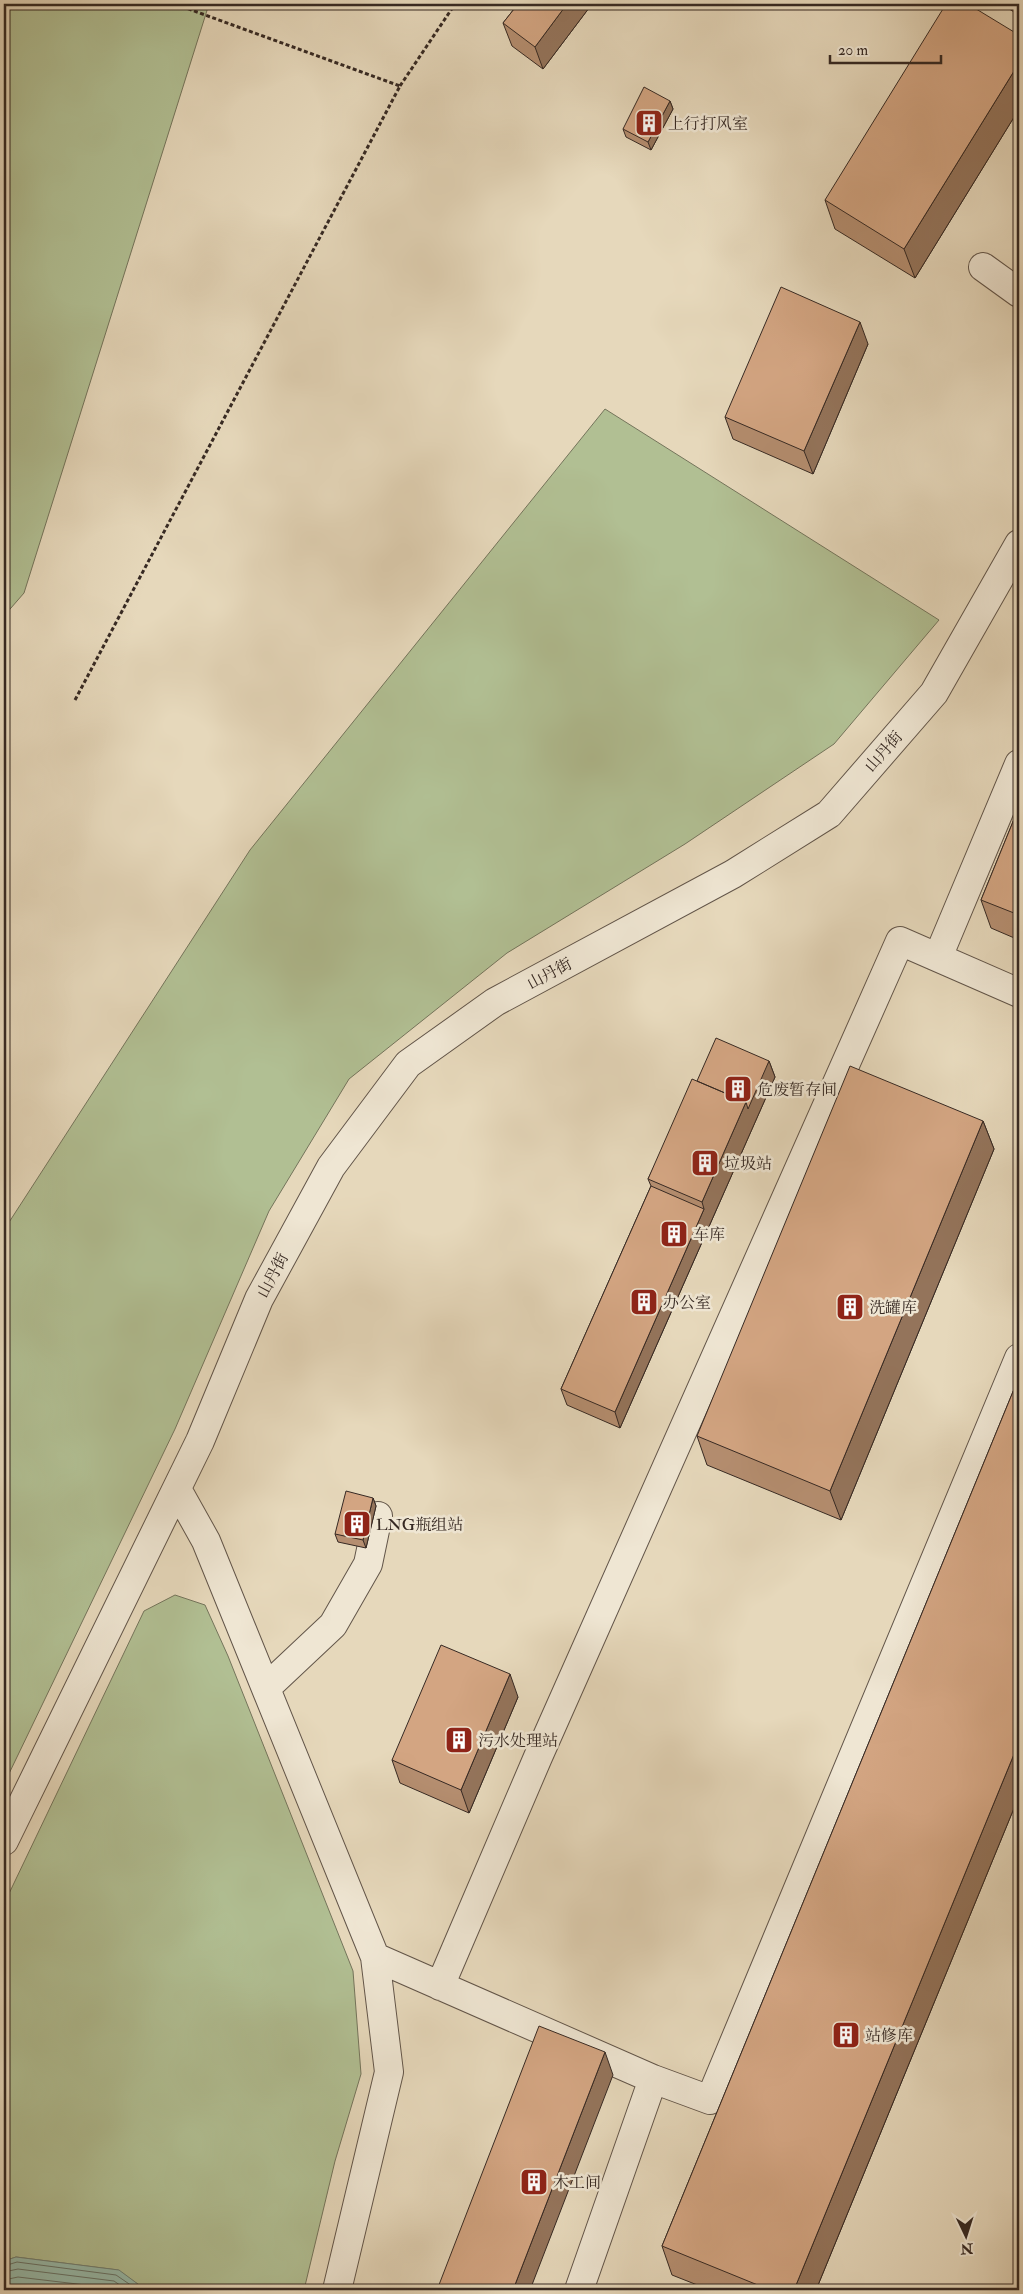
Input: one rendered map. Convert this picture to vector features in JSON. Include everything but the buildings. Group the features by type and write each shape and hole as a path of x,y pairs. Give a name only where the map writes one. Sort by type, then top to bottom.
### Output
{"lane":[{"path":"983,267 1019,293"},
{"name":"山丹街","path":"4,1841 177,1489 200,1440 259,1299 331,1167 408,1064 495,1002 733,874 829,814 934,693 1019,544"},
{"path":"938,957 1019,764"},
{"path":"440,1986 546,1739 900,941 1019,993"},
{"path":"375,1957 653,2079 710,2100 1019,1358"},
{"path":"177,1489 206,1541 375,1957 389,2072 337,2290"},
{"path":"266,1688 333,1625 368,1564 378,1516"},
{"path":"579,2290 653,2079"}],"path":[{"path":"175,4 400,86"},
{"path":"75,700 400,86 455,4"}],"shaded area":[{"path":"4,4 209,4 24,593 4,616"},
{"path":"605,409 939,620 834,744 685,844 507,953 349,1079 269,1211 175,1429 4,1784 4,1230 250,850"},
{"path":"175,1595 205,1605 228,1656 353,1971 361,2074 335,2161 304,2290 146,2290 118,2270 16,2257 4,2261 4,1904 144,1611"}],"water":[{"path":"16,2257 119,2270 146,2290 4,2290 4,2261"}],"place":[{"name":"上行打风室","path":"649,123"},
{"name":"危废暂存间","path":"738,1089"},
{"name":"垃圾站","path":"705,1163"},
{"name":"车库","path":"674,1234"},
{"name":"办公室","path":"644,1302"},
{"name":"洗罐库","path":"850,1307"},
{"name":"LNG瓶组站","path":"357,1524"},
{"name":"污水处理站","path":"459,1740"},
{"name":"站修库","path":"846,2035"},
{"name":"木工间","path":"534,2182"}]}
